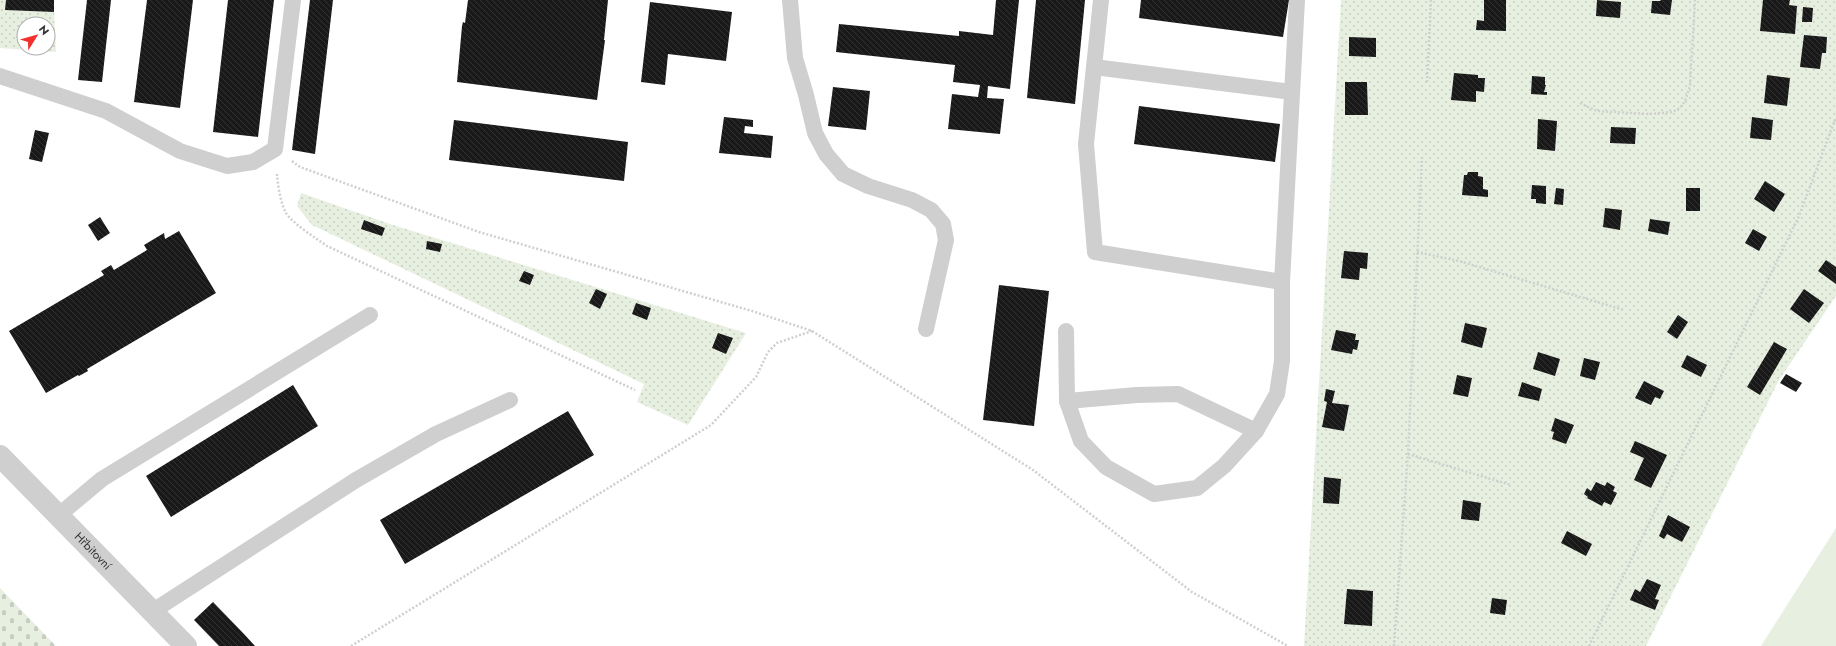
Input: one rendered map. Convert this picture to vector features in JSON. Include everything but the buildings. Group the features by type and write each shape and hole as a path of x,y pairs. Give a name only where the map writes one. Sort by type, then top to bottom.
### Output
{"street":[{"name":"Hřbitovní","path":"0,456 186,646"}],"lane":[{"path":"0,76 106,111 180,151 227,166 253,162 275,149 293,0"},
{"path":"790,0 795,58 815,132 826,154 843,174 868,186 912,200 931,210 943,224 946,240 926,329"},
{"path":"1101,0 1086,144 1094,252 1282,282"},
{"path":"1066,331 1067,401 1081,441 1106,467 1154,494 1197,488 1224,466 1256,430 1277,394 1282,361 1282,282 1297,0"},
{"path":"1094,67 1292,92"},
{"path":"59,516 102,479 370,315"},
{"path":"1067,401 1137,394 1178,394 1256,430"},
{"path":"153,611 356,480 436,434 510,400"}],"path":[{"path":"1427,82 1431,0"},
{"path":"1580,103 1597,111 1650,114 1672,112 1680,108 1685,101 1690,86 1695,0"},
{"path":"1589,646 1799,216 1836,118"},
{"path":"275,149 300,167 478,232 752,310 812,331 1033,470 1192,592 1288,646"},
{"path":"275,149 278,189 286,214 310,235 327,246 635,390"},
{"path":"1394,646 1408,454 1422,156"},
{"path":"1418,252 1459,261 1624,310"},
{"path":"351,646 711,425 756,377 768,352 777,343 812,331"},
{"path":"1408,454 1511,485"}],"green space":[{"path":"0,0 6,0 6,10 54,12 54,16 16,16 16,49 0,48"},
{"path":"1341,0 1836,0 1836,296 1779,380 1646,646 1304,646"},
{"path":"301,193 393,225 746,333 688,425 637,402 644,384 312,225 297,206"},
{"path":"1836,528 1836,646 1761,646"},
{"path":"0,588 56,646 0,646"}]}
